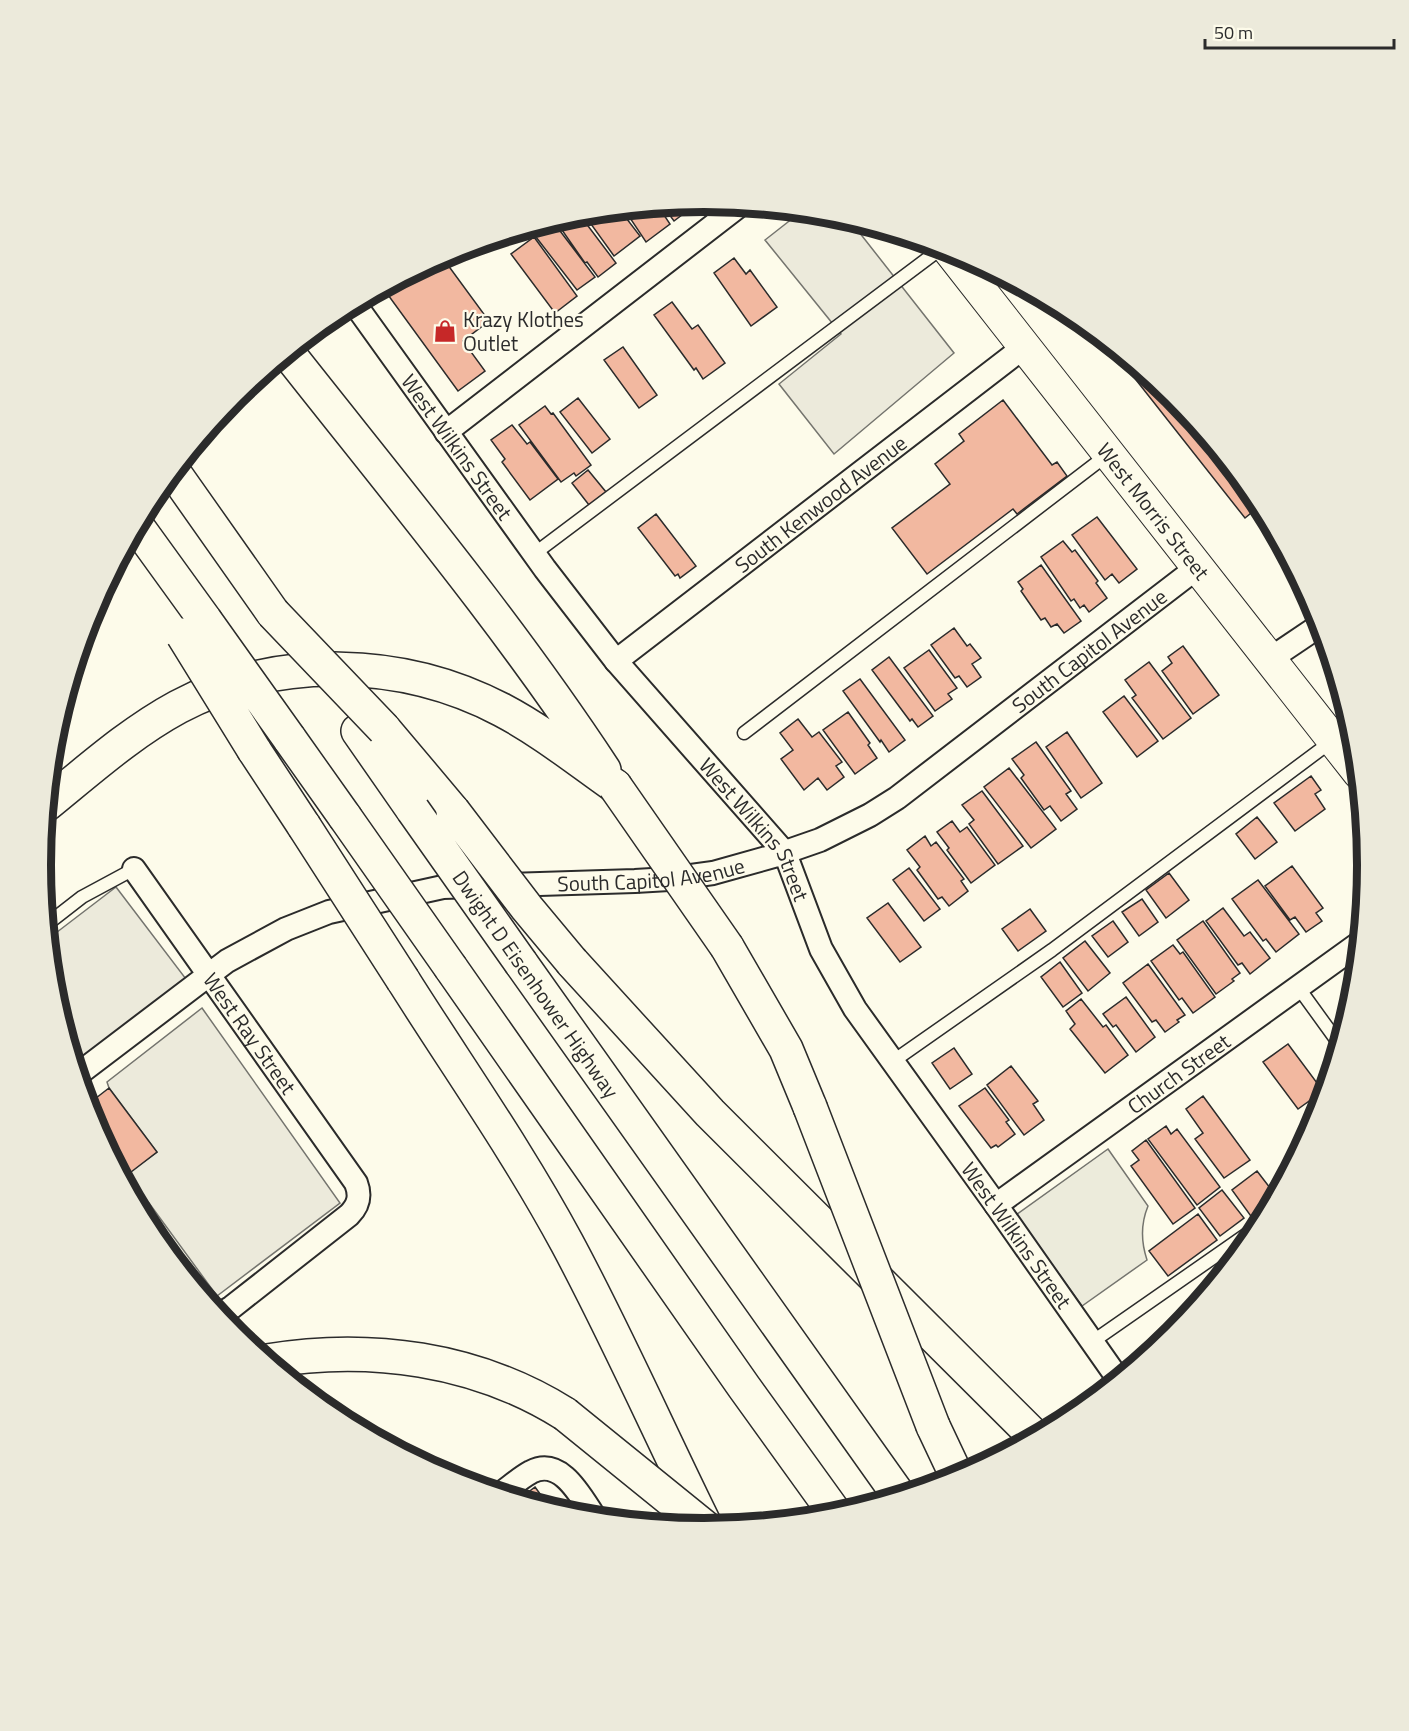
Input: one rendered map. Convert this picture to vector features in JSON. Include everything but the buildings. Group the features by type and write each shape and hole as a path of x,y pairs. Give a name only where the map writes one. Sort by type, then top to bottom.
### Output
{"highway":[{"path":"293,359 499,620 563,708 727,946 786,1049 933,1426 954,1470"},
{"name":"Dwight D Eisenhower Highway","path":"179,478 273,612 371,730 413,810 895,1490"},
{"path":"142,534 194,627 254,750 507,1142 567,1242 620,1346 702,1519"},
{"path":"137,542 194,627 289,738 830,1506"},
{"path":"55,797 133,735 179,706 235,683 303,669 370,671 401,675 466,694 501,710 531,728 615,786"},
{"path":"371,730 453,811 527,908 572,962 710,1113 1030,1432"},
{"path":"277,1359 305,1355 387,1354 421,1359 505,1382 565,1414 694,1519"}],"main road":[{"name":"West Morris Street","path":"960,264 1349,760"}],"street":[{"path":"446,432 730,213"},
{"name":"West Wilkins Street","path":"360,311 534,554 616,661 785,853 821,949 855,1009 1115,1374"},
{"name":"South Kenwood Avenue","path":"616,661 1024,347"},
{"name":"South Capitol Avenue","path":"209,974 242,952 307,920 329,912 430,889 669,879 713,873 785,853 820,840 850,826 897,798 1198,567"},
{"path":"1270,659 1314,630"},
{"name":"West Ray Street","path":"134,869 357,1184 359,1200 349,1215 226,1311"},
{"name":"Church Street","path":"996,1205 1352,948"},
{"path":"84,1070 209,974"},
{"path":"508,1488 530,1473 544,1469 552,1470 567,1478 588,1508"}],"lane":[{"path":"534,554 935,255"},
{"path":"744,733 1108,453"},
{"path":"892,1062 1052,950 1333,740"},
{"path":"53,919 82,897 134,869"},
{"path":"1298,987 1335,1038"},
{"path":"1092,1342 1241,1238"}],"shaded area":[{"path":"793,218 858,231 954,353 834,454 779,384 841,334 765,240"},
{"path":"116,887 186,979 81,1060 64,993 55,934"},
{"path":"202,1008 340,1203 217,1296 149,1203 146,1205 118,1155 117,1153 131,1171 157,1152 109,1088 107,1082"},
{"path":"1108,1149 1148,1206 1143,1233 1147,1260 1082,1306 1016,1215"}],"place":[{"name":"Krazy Klothes Outlet","path":"445,331"}]}
